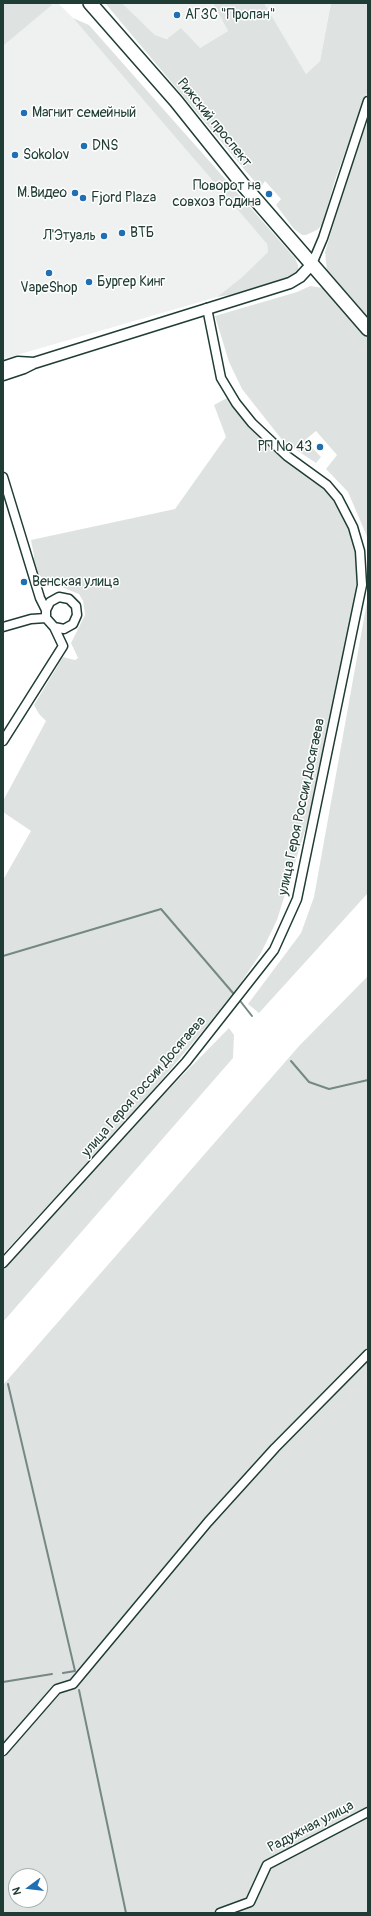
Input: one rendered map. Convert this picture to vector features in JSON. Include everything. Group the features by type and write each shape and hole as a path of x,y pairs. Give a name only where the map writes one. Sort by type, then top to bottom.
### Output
{"highway":[{"name":"Рижский проспект","path":"90,3 176,101 244,186 368,329"}],"street":[{"path":"3,375 24,368 34,362 290,283 300,277 312,264 323,238 368,100"},
{"name":"улица Героя России Досягаева","path":"3,1263 186,1062 274,950 299,892 362,585 360,551 353,527 338,498 327,485 287,456 252,423 236,403 222,378 208,308"},
{"path":"3,367 18,362 34,362"},
{"path":"3,477 40,598 46,614 63,646 3,741"},
{"path":"46,614 50,602 59,597 69,599 76,606 77,616 73,624 64,629 54,627"},
{"path":"3,626 46,614"},
{"path":"3,1751 57,1689 73,1684 208,1522 275,1448 368,1354"},
{"name":"Радужная улица","path":"220,1913 250,1902 267,1865 368,1812"}],"shaded area":[{"path":"3,3 51,3 52,5 3,46"},
{"path":"54,3 58,3 73,18 267,244 268,252 241,278 217,297 3,359 3,46"},
{"path":"105,3 122,3 155,35 167,39 181,28 200,48 228,31 213,3 264,3 306,74 320,61 331,3 368,3 368,90 336,177 322,225 317,230 306,235 302,235 294,229 276,205 281,199 265,181 260,188"},
{"name":"АГЗС \"Пропан\"","path":"122,3 213,3 228,31 200,48 155,35"},
{"path":"264,3 331,3 320,61 306,74"},
{"path":"73,18 89,25 295,258 298,265 298,272 294,279 259,290 217,297 241,278 268,252 267,244"},
{"path":"368,120 368,317 327,271 325,252 351,167"},
{"path":"310,286 324,288 368,338 368,539 348,492 326,469 337,455 316,431 305,440 321,457 316,463 283,441 242,389 229,362 215,316 297,292"},
{"path":"229,397 244,420 270,446 289,462 308,474 324,487 350,527 358,552 358,585 334,712 308,821 277,920 261,953 240,984 138,1108 3,1254 3,880 31,831 3,812 3,801 46,721 39,714 34,705 63,657 75,660 78,658 71,643 85,615 83,601 79,594 46,581 38,574 33,563 34,555 31,540 175,509 226,437 214,405"},
{"path":"368,596 368,893 259,1013 248,1004 301,933 314,897"},
{"path":"368,976 368,1913 3,1913 3,1385 299,1046"},
{"path":"229,1028 234,1035 233,1058 3,1322 3,1258"}],"waterway":[{"path":"3,956 161,909 233,993"},
{"path":"241,1002 252,1016"},
{"path":"291,1061 309,1082 329,1089 368,1080"},
{"path":"8,1384 75,1671 63,1673"},
{"path":"3,1682 52,1674"},
{"path":"79,1690 126,1913"}],"place":[{"name":"АГЗС \"Пропан\"","path":"177,15"},
{"name":"Магнит семейный","path":"24,113"},
{"name":"DNS","path":"84,146"},
{"name":"Sokolov","path":"15,155"},
{"name":"М.Видео","path":"75,193"},
{"name":"Поворот на совхоз Родина","path":"269,194"},
{"name":"Fjord Plaza","path":"83,198"},
{"name":"ВТБ","path":"122,233"},
{"name":"Л'Этуаль","path":"104,236"},
{"name":"VapeShop","path":"49,273"},
{"name":"Бургер Кинг","path":"89,282"},
{"name":"РП № 43","path":"320,447"},
{"name":"Венская улица","path":"24,582"}]}
